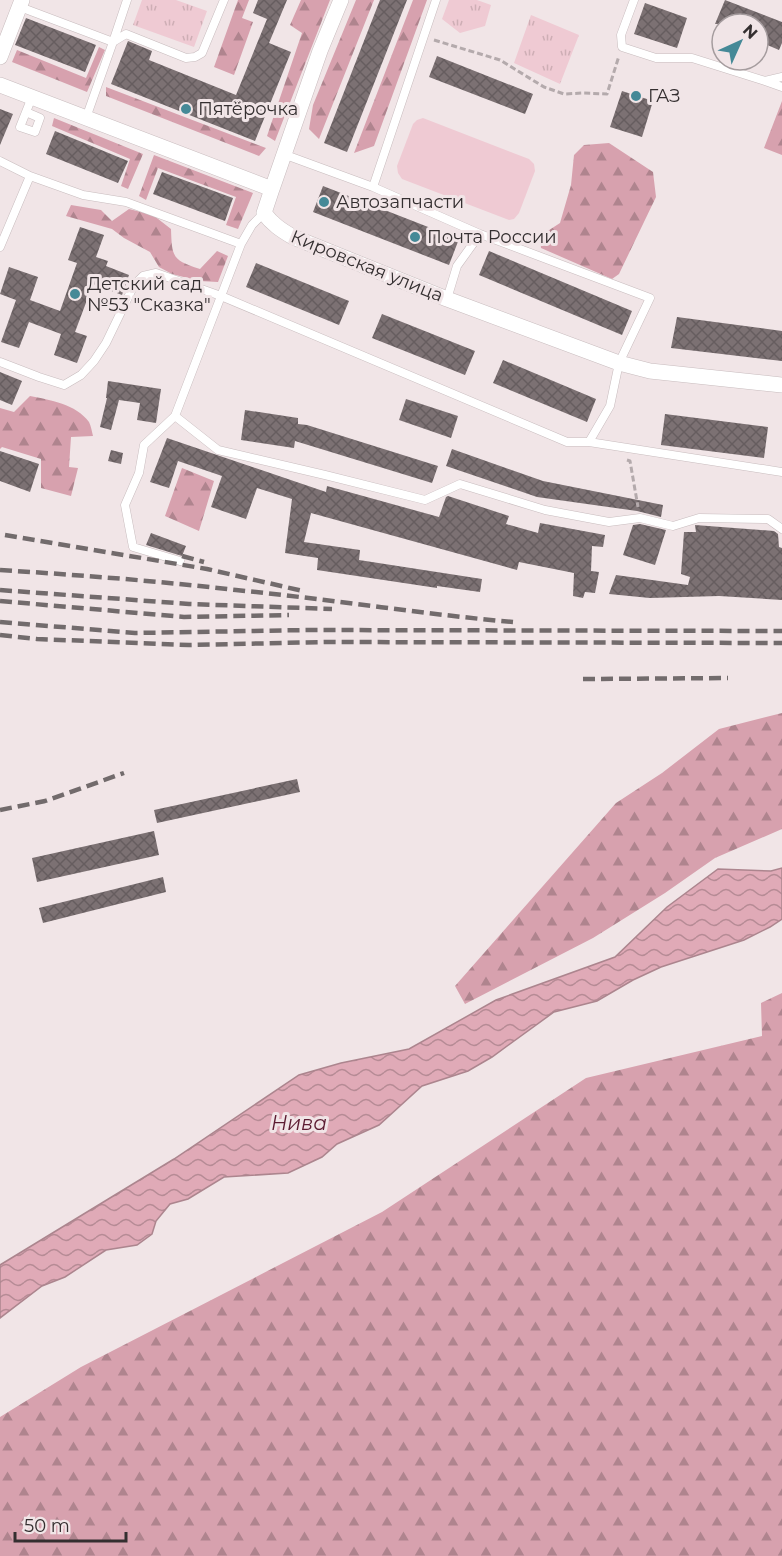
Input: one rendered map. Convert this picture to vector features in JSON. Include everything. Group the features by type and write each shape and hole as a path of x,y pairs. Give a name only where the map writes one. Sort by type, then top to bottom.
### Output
{"street":[{"path":"264,213 283,154 340,0"},
{"path":"0,57 21,3"},
{"path":"0,85 272,189"},
{"name":"Кировская улица","path":"264,213 278,229 293,237 447,299 619,363 651,371 782,385"}],"lane":[{"path":"86,118 126,0"},
{"path":"113,42 126,34 186,58 195,57 202,53 224,0"},
{"path":"373,188 436,0"},
{"path":"634,0 621,34 622,47 656,58 692,58 782,87"},
{"path":"21,3 113,42"},
{"path":"765,81 782,77"},
{"path":"26,112 32,97"},
{"path":"283,154 373,188 480,234 650,298 619,363 610,406 590,442"},
{"path":"0,161 30,176 83,195 126,202 241,243"},
{"path":"0,247 30,176"},
{"path":"180,561 133,547 125,506 139,473 144,445 174,416 241,243 252,225 264,213"},
{"path":"447,299 457,266 480,234"},
{"path":"0,362 64,385 81,375 94,361 106,343 134,285 143,276 156,273 221,296 567,442 590,442 782,472"},
{"path":"174,416 218,450 425,500 460,484 545,510 609,522 640,518 673,526 699,518 768,519 782,529"}],"path":[{"path":"418,52 435,40 500,60 544,87 564,94 607,94 622,47"},
{"path":"620,456 630,461 640,518"}],"green space":[{"path":"142,0 176,0 207,11 194,47 133,25"},
{"path":"238,0 249,0 242,18 253,22 234,75 214,67"},
{"path":"301,0 330,0 275,141 267,136 302,33 290,25"},
{"path":"356,0 374,0 319,139 309,129 313,105"},
{"path":"413,0 427,0 374,146 354,153"},
{"path":"449,0 477,0 491,5 485,26 460,33 442,19"},
{"path":"531,15 579,35 560,84 514,63"},
{"path":"99,47 105,50 87,92 12,62 17,50 86,78"},
{"path":"106,87 266,148 259,156 106,96"},
{"path":"782,101 782,155 764,148"},
{"path":"54,118 143,154 128,189 121,186 130,159 52,126"},
{"path":"423,118 529,159 534,164 535,171 519,213 514,219 509,220 402,179 397,166 413,124"},
{"path":"609,143 653,172 656,197 619,274 612,279 541,248 540,236 560,223 571,185 574,155 584,145"},
{"path":"154,155 253,193 238,229 226,225 236,197 158,168 146,200 139,196"},
{"path":"71,205 101,210 112,221 129,209 153,215 171,229 173,252 184,263 200,269 217,251 228,256 218,282 199,281 172,274 159,267 150,252 112,229 66,216"},
{"path":"30,396 70,407 84,416 90,424 93,436 71,437 69,467 78,468 71,496 41,488 41,459 2,447 0,449 0,408 14,412"},
{"path":"182,468 214,481 199,531 165,516"},
{"path":"782,713 782,829 715,858 665,893 593,938 465,1004 455,986 616,803 662,773 719,729"},
{"path":"782,993 782,1556 0,1556 0,1417 81,1367 382,1212 586,1078 762,1036 761,1003"}],"water":[{"name":"Нива","path":"782,868 782,919 770,927 744,940 661,967 597,1001 554,1012 492,1057 468,1071 422,1086 379,1125 337,1144 322,1157 288,1173 224,1177 188,1199 170,1204 156,1221 152,1234 137,1245 106,1250 65,1277 42,1286 0,1318 0,1265 174,1159 299,1075 341,1063 409,1049 496,1000 615,957 667,907 718,869 771,871"}],"building":[{"path":"258,0 287,0 269,43 291,52 255,141 111,84 128,41 152,51 149,60 236,95 267,19 253,13"},
{"path":"380,0 407,0 347,152 324,143"},
{"path":"725,0 756,12 720,12"},
{"path":"645,3 687,18 677,48 634,34"},
{"path":"770,17 782,22 782,43 779,50 770,46"},
{"path":"26,18 96,45 85,72 15,45"},
{"path":"437,56 533,94 525,114 429,77"},
{"path":"622,91 653,101 642,137 610,127"},
{"path":"0,109 13,114 0,145"},
{"path":"55,131 128,161 118,183 46,154"},
{"path":"162,172 233,198 225,221 153,194"},
{"path":"323,186 459,239 449,265 313,212"},
{"path":"80,227 104,235 96,257 108,261 106,266 129,275 122,295 93,284 75,332 87,336 77,363 54,355 61,334 29,322 19,348 1,342 16,300 0,294 9,267 38,277 30,300 60,311 77,263 68,260"},
{"path":"489,251 632,311 622,335 479,275"},
{"path":"256,263 349,301 339,325 246,287"},
{"path":"382,314 475,351 465,375 372,338"},
{"path":"677,317 782,331 782,361 671,348"},
{"path":"503,360 596,399 587,422 493,383"},
{"path":"0,372 22,381 12,405 0,400"},
{"path":"108,381 161,389 156,423 137,420 140,403 119,400 111,430 100,427 107,398"},
{"path":"406,399 458,416 451,438 399,420"},
{"path":"245,410 298,418 298,424 438,466 432,483 295,441 294,448 241,440"},
{"path":"665,414 768,427 764,458 661,445"},
{"path":"167,438 326,492 327,486 439,517 448,496 509,516 506,524 538,533 540,523 605,535 603,547 592,546 591,571 599,572 595,593 585,592 583,598 573,596 574,573 519,562 517,570 311,513 304,542 360,550 359,560 482,579 480,592 317,570 318,558 285,553 292,499 257,488 246,519 211,507 222,476 178,461 169,488 150,482"},
{"path":"452,449 543,481 663,505 661,517 637,511 537,497 446,466"},
{"path":"111,450 123,453 121,464 108,461"},
{"path":"0,451 39,464 30,492 0,481"},
{"path":"640,524 666,530 655,565 623,555 633,525"},
{"path":"695,525 774,531 778,534 779,547 782,548 782,600 719,596 650,598 609,594 616,575 688,585 690,577 681,574 684,532 696,532"},
{"path":"151,533 186,546 182,556 146,545"},
{"path":"297,779 300,792 157,823 154,810"},
{"path":"154,831 159,855 37,882 32,858"},
{"path":"163,877 166,892 43,923 39,908"}],"railway":[{"path":"5,535 207,569 303,591"},
{"path":"182,556 204,562"},
{"path":"0,570 177,584 513,622"},
{"path":"0,590 189,604 332,609"},
{"path":"0,601 184,617 289,615"},
{"path":"0,622 135,633 309,630 782,631"},
{"path":"0,635 37,639 189,645 328,642 782,643"},
{"path":"583,679 728,678"},
{"path":"0,810 45,801 124,773"}],"place":[{"name":"ГАЗ","path":"636,96"},
{"name":"Пятёрочка","path":"186,109"},
{"name":"Автозапчасти","path":"324,202"},
{"name":"Почта России","path":"415,237"},
{"name":"Детский сад №53 \"Сказка\"","path":"75,294"}]}
